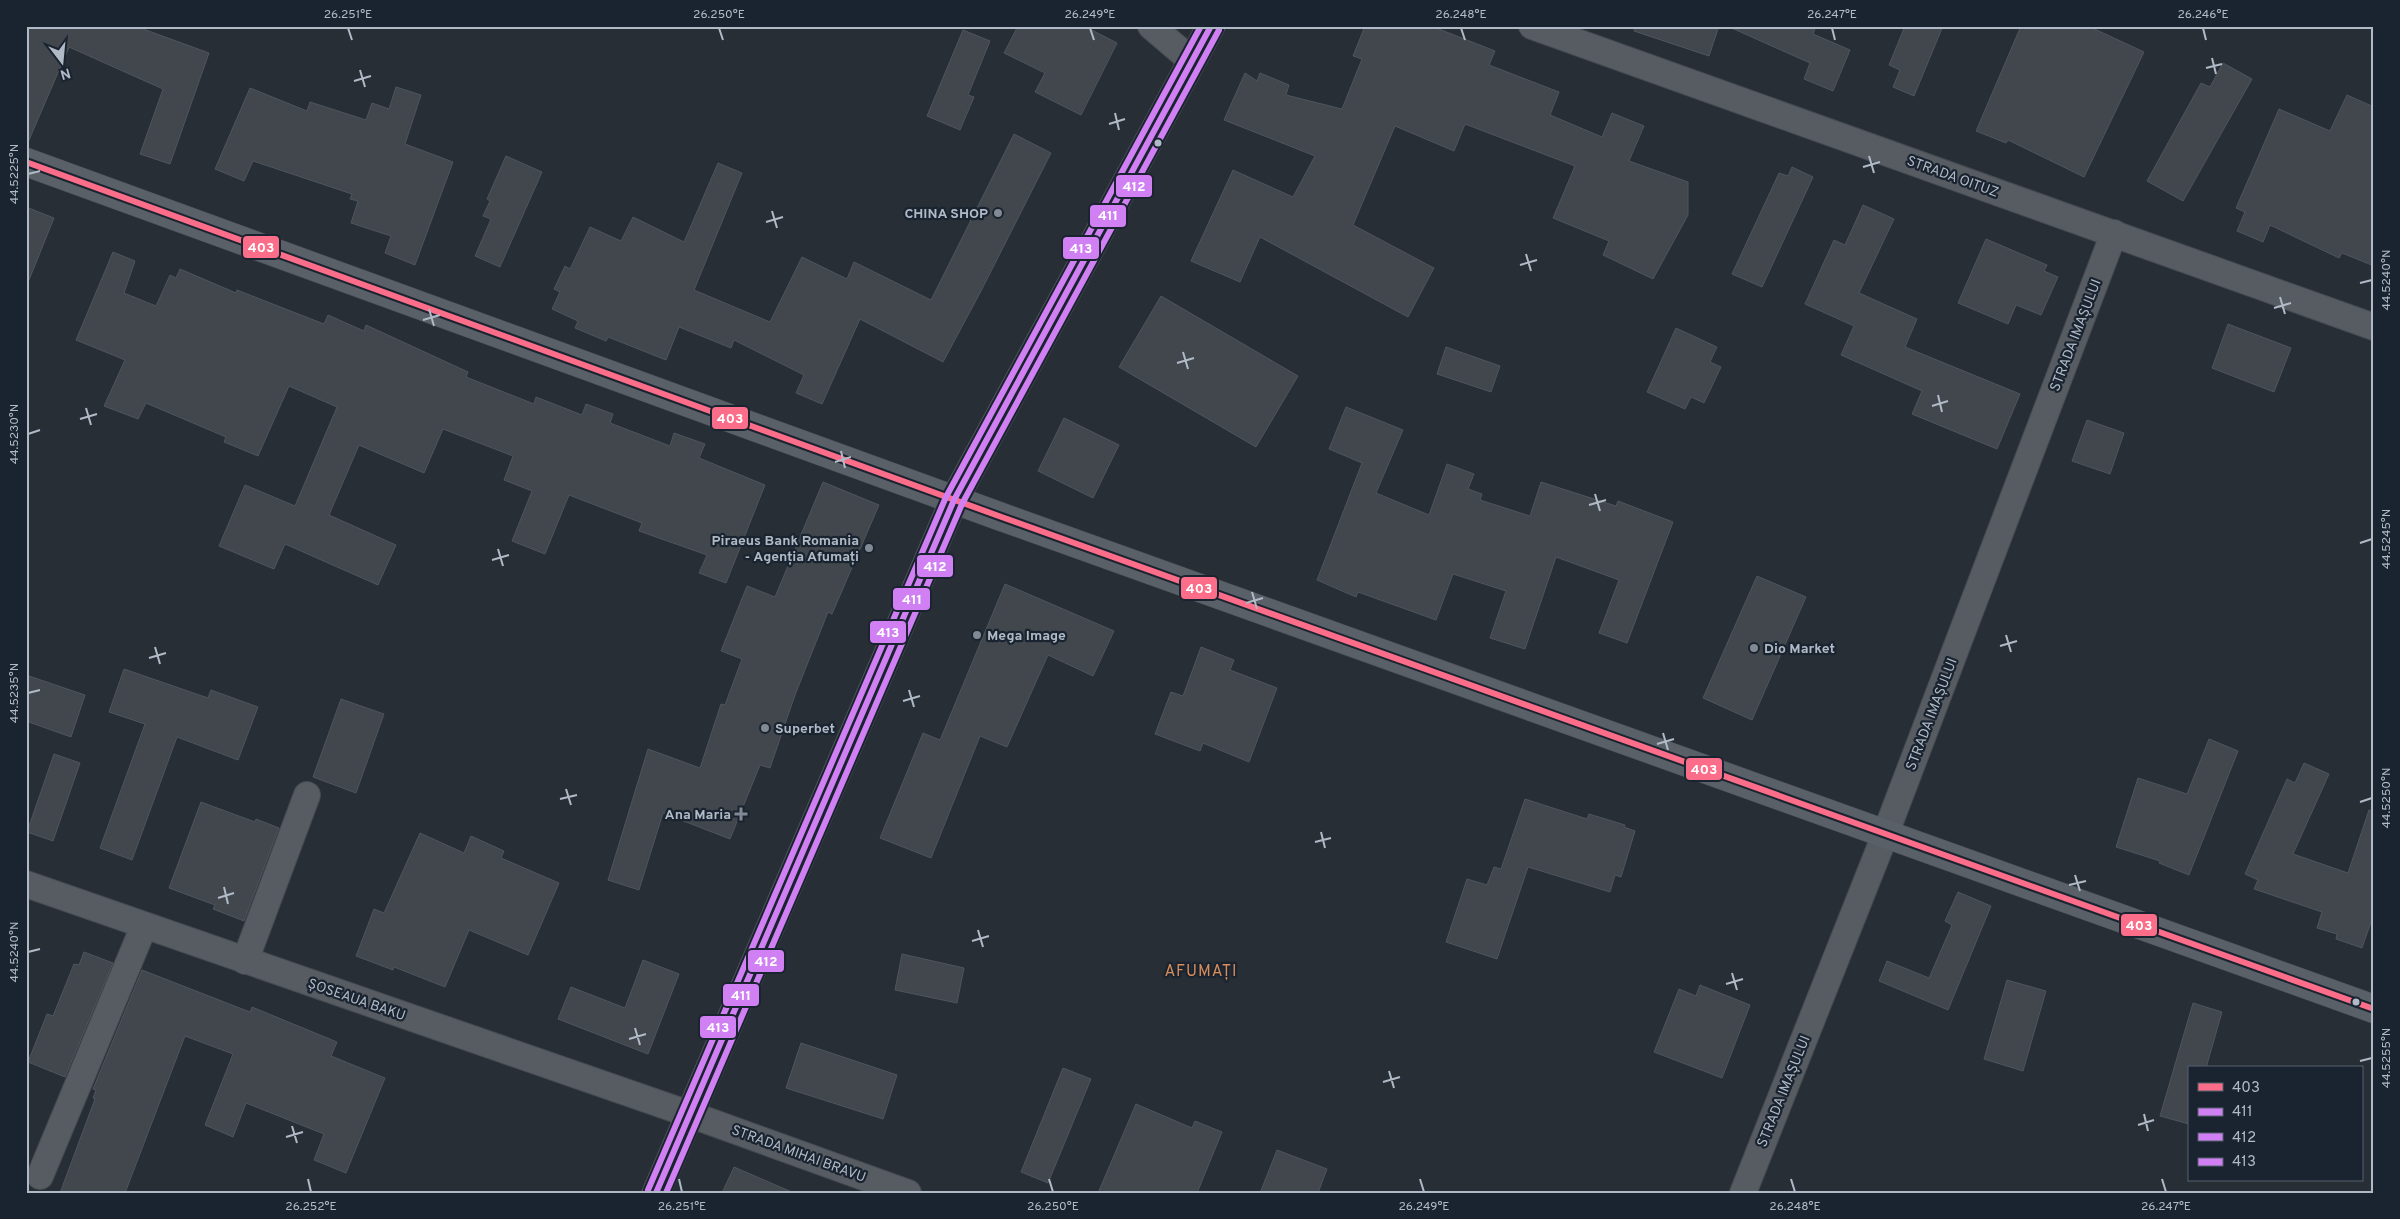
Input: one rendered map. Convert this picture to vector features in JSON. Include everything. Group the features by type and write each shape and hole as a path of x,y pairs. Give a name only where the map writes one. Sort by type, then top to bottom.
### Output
{"highway":[{"path":"656,1193 954,500 1211,26"}],"main road":[{"path":"26,162 954,500 2374,1009"}],"street":[{"path":"1151,26 1192,62"},
{"name":"STRADA OITUZ","path":"1532,26 2374,327"},
{"name":"STRADA IMAȘULUI","path":"1743,1193 1885,834 2114,233"},
{"path":"245,961 307,795"},
{"name":"ȘOSEAUA BAKU","path":"26,884 689,1114"},
{"path":"40,1176 144,926"},
{"name":"STRADA MIHAI BRAVU","path":"689,1114 908,1193"}],"building":[{"path":"26,26 135,26 209,53 170,164 140,154 163,89 69,47 26,147"},
{"path":"1018,26 1084,26 1117,43 1081,115 1035,92 1045,73 1004,53"},
{"path":"1365,26 1431,26 1495,51 1489,65 1559,92 1550,115 1602,137 1612,113 1644,126 1629,161 1688,182 1688,215 1653,279 1603,255 1609,241 1553,218 1575,166 1465,124 1454,151 1395,126 1353,225 1434,268 1408,317 1260,237 1240,282 1191,261 1233,170 1293,197 1315,156 1224,120 1245,73 1257,81 1260,73 1289,85 1286,95 1342,109 1362,59 1353,56"},
{"path":"1635,26 1719,26 1709,56 1634,31"},
{"path":"1727,26 1816,26 1813,34 1850,50 1833,91 1804,79 1810,63"},
{"path":"1905,26 1943,26 1914,96 1893,87 1900,70 1889,65"},
{"path":"2021,26 2088,26 2144,52 2084,177 2008,140 2006,143 1976,131"},
{"path":"963,30 990,41 968,95 974,97 960,130 927,116"},
{"path":"2223,63 2252,79 2183,201 2147,181 2201,83 2210,87"},
{"path":"396,87 421,95 405,144 453,162 415,265 385,253 391,236 351,223 358,201 350,199 352,194 253,161 244,181 215,169 250,88 307,111 310,102 366,120 372,103 389,109"},
{"path":"2347,95 2374,107 2374,266 2342,253 2339,258 2270,225 2263,242 2237,231 2245,212 2236,208 2279,109 2330,131"},
{"path":"1014,134 1051,153 943,362 860,319 822,404 796,393 804,375 734,340 731,348 679,327 666,360 608,337 606,341 575,328 578,321 552,309 560,292 554,289 565,266 570,269 590,227 621,241 633,217 684,242 718,163 742,173 694,290 770,322 802,257 847,279 854,262 931,300"},
{"path":"506,156 542,172 500,267 475,256 491,219 483,216 490,201 487,199"},
{"path":"1792,167 1813,177 1762,287 1732,274 1779,173 1788,176"},
{"path":"1863,205 1894,219 1859,293 1917,319 1905,347 2020,394 1997,449 1912,414 1922,391 1841,355 1854,326 1805,304 1834,240 1845,245"},
{"path":"26,207 54,218 27,285 26,285"},
{"path":"1986,239 2047,265 2044,271 2058,277 2041,315 2016,305 2008,324 1958,303"},
{"path":"113,252 135,261 124,293 156,306 170,275 176,278 180,269 236,293 237,290 324,324 328,315 364,331 366,325 468,372 466,377 534,404 536,397 582,415 586,404 613,414 610,423 670,446 674,433 705,444 699,458 765,485 726,583 699,573 707,555 639,531 642,523 569,495 545,554 512,541 532,491 504,480 513,456 443,429 424,473 359,445 329,515 396,545 378,585 285,544 274,569 219,546 245,485 295,506 337,407 289,386 258,456 224,442 226,437 146,403 138,419 104,406 125,360 76,340"},
{"path":"1161,296 1298,376 1256,447 1119,367"},
{"path":"2228,324 2291,348 2274,392 2212,368"},
{"path":"1676,328 1717,347 1710,362 1721,367 1704,403 1691,397 1685,409 1647,392"},
{"path":"1446,347 1500,366 1491,392 1437,374"},
{"path":"1346,407 1403,430 1376,493 1429,515 1447,464 1474,474 1468,489 1482,494 1480,500 1530,516 1541,482 1616,506 1618,501 1673,522 1627,643 1599,633 1619,580 1556,557 1525,649 1490,638 1506,591 1453,574 1436,620 1358,592 1356,597 1317,580 1362,463 1329,449"},
{"path":"1064,418 1119,445 1093,498 1038,471"},
{"path":"2087,420 2124,433 2110,474 2072,461"},
{"path":"823,482 879,505 832,614 828,612 795,695 770,768 760,765 730,839 663,813 639,890 608,880 648,749 700,768 721,704 725,705 742,659 721,651 747,586 775,597"},
{"name":"Dio Market","path":"1757,576 1806,597 1752,720 1703,698"},
{"path":"1005,584 1114,631 1093,676 1048,655 1007,747 980,736 931,858 880,838 923,733 940,740"},
{"path":"1201,647 1234,660 1230,670 1277,688 1249,762 1203,743 1200,751 1155,734 1171,692 1183,696"},
{"path":"124,669 208,698 211,690 258,707 238,760 177,737 132,860 100,848 145,724 109,712"},
{"path":"26,675 85,695 71,737 26,721"},
{"path":"341,699 384,714 356,793 313,777"},
{"path":"2209,739 2238,751 2189,875 2159,863 2160,861 2116,847 2138,778 2187,794"},
{"path":"54,754 80,763 53,841 27,832"},
{"path":"2304,763 2329,774 2293,854 2348,873 2369,810 2374,811 2374,913 2362,948 2336,939 2337,934 2317,928 2322,912 2254,889 2258,880 2245,874 2287,779 2295,783"},
{"path":"1525,799 1587,819 1589,814 1625,825 1624,827 1635,831 1621,877 1615,875 1610,892 1528,867 1497,959 1446,942 1467,879 1487,885 1494,867 1501,869"},
{"path":"201,802 255,822 256,819 279,828 244,921 213,909 215,905 169,888"},
{"path":"420,833 464,853 471,836 504,851 501,858 559,883 528,955 469,930 445,987 394,967 393,970 356,956 374,909 384,913"},
{"path":"1958,892 1991,906 1948,1010 1879,981 1887,961 1929,978 1952,925 1945,921"},
{"path":"84,952 113,963 65,1077 28,1062 47,1014 53,1016 74,964 79,965"},
{"path":"902,954 964,968 957,1003 895,990"},
{"path":"643,960 679,974 648,1054 558,1019 571,987 625,1008"},
{"path":"142,970 250,1012 252,1007 337,1042 331,1056 385,1078 346,1173 314,1160 324,1134 246,1103 233,1137 205,1125 233,1054 185,1036 125,1193 60,1193 95,1099 93,1098 96,1090 93,1089"},
{"path":"2007,980 2046,991 2023,1071 1984,1059"},
{"path":"1700,985 1750,1005 1722,1078 1654,1052 1679,989 1696,996"},
{"path":"2193,1003 2222,1012 2207,1066 2188,1066 2188,1124 2160,1116"},
{"path":"801,1043 897,1075 883,1119 786,1088"},
{"path":"1063,1068 1091,1079 1048,1183 1021,1172"},
{"path":"1136,1104 1192,1128 1195,1121 1222,1132 1197,1193 1098,1193"},
{"path":"1277,1150 1327,1169 1318,1193 1260,1193"},
{"path":"734,1167 794,1193 722,1193"}],"transit line":[{"name":"413","path":"648,1190 946,497 1201,26"},
{"name":"411","path":"656,1193 954,500 1211,26"},
{"name":"412","path":"666,1193 962,504 1219,30"},
{"name":"403","path":"26,162 996,515 2374,1009"}],"place":[{"name":"CHINA SHOP","path":"998,213"},
{"name":"Piraeus Bank Romania - Agenția Afumați","path":"869,548"},
{"name":"Mega Image","path":"977,635"},
{"name":"Dio Market","path":"1754,648"},
{"name":"Superbet","path":"765,728"},
{"name":"Ana Maria","path":"741,814"}],"district":[{"name":"AFUMAȚI","path":"1201,970"}]}
